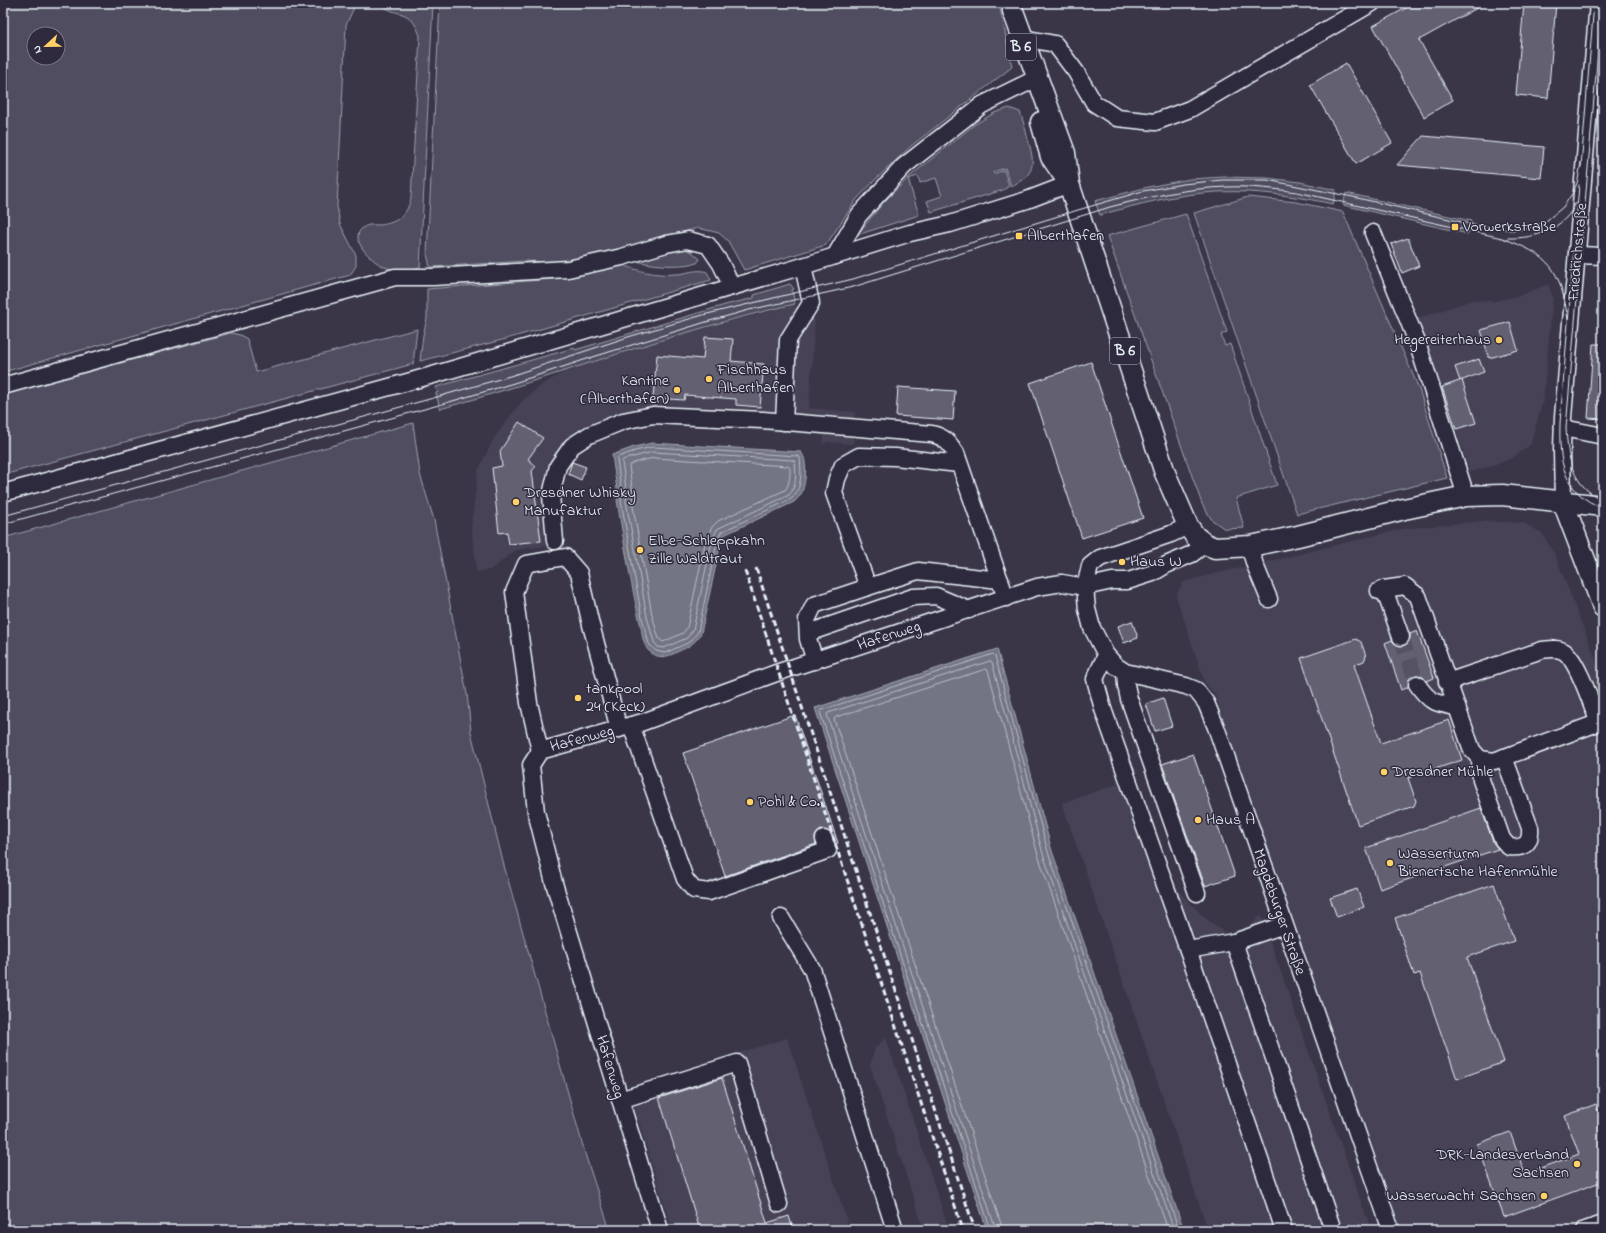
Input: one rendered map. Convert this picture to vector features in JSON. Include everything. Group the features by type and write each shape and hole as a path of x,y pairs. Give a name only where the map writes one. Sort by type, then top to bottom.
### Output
{"main road":[{"name":"B 6","path":"1012,7 1065,153 1069,184 1165,473 1188,526 1205,544"},
{"name":"B 6","path":"1012,7 1029,82 1051,157 1069,184"},
{"path":"1205,544 1215,548 1248,546 1278,541 1404,509 1466,496 1502,495 1603,506"},
{"path":"1563,502 1603,607"}],"street":[{"path":"1023,38 1055,44 1076,72 1094,103 1117,118 1155,122 1190,108 1372,3"},
{"name":"Friedrichstraße","path":"1563,502 1563,428 1599,14"},
{"path":"835,256 858,215 904,166 982,105 1029,82"},
{"path":"3,493 433,375 910,233 950,224 1014,204 1069,184"},
{"path":"1374,233 1417,342 1466,496"},
{"path":"3,386 395,277 423,278 568,269 622,257 666,244 688,240 708,245 721,264 732,287"},
{"path":"1578,255 1603,256"},
{"path":"784,422 788,340 811,303 803,266"},
{"path":"555,541 551,495 558,466 572,446 588,435 623,421 653,415 784,422 932,434 942,436 956,453 1006,598"},
{"path":"1563,428 1603,436"},
{"path":"868,587 834,493 837,479 843,465 859,456 895,457 959,464"},
{"name":"Magdeburger Straße","path":"1188,526 1171,534 1100,558 1090,566 1085,587 1087,609 1092,628 1106,655 1116,666 1126,672 1186,686 1196,690 1206,703 1216,727 1391,1230"},
{"path":"1085,587 1112,581 1128,581 1153,573 1166,565 1192,554 1205,544"},
{"path":"1248,546 1254,565 1269,599"},
{"path":"540,751 530,703 514,592 526,564 565,557 579,573 591,625 625,727 685,879 694,890 709,892 828,850 824,839"},
{"path":"815,661 808,639 807,620 814,605 918,571 1000,580"},
{"name":"Hafenweg","path":"660,1230 554,883 536,812 531,766 540,751 625,727 815,661 1037,587 1062,583 1085,587"},
{"path":"1401,637 1382,590 1405,586 1418,596 1472,750 1480,759 1481,780 1502,839 1509,848 1518,848 1526,845 1531,837 1530,828 1504,757"},
{"path":"808,633 913,597 936,596 969,610"},
{"path":"1447,682 1542,650 1554,648 1566,653 1576,666 1601,722 1494,761 1480,759"},
{"path":"1106,655 1095,679 1103,709 1188,950 1284,1230"},
{"path":"1126,672 1126,685 1129,699 1197,893"},
{"path":"1417,684 1423,694 1433,702 1456,707"},
{"path":"781,918 812,969 895,1230"},
{"path":"1188,950 1234,942 1284,925"},
{"path":"1234,942 1333,1230"},
{"path":"620,1100 737,1063 780,1204"},
{"path":"1585,1230 1603,1224"}],"shaded area":[{"path":"3,3 356,3 346,25 337,206 340,224 356,255 356,266 350,275 3,372"},
{"path":"380,3 433,3 420,267 406,270 388,268 373,260 359,243 358,237 359,232 366,226 385,224 400,218 407,210 411,198 420,36 412,20 407,16 391,11"},
{"path":"440,3 999,3 1012,67 911,146 876,179 856,200 826,245 744,270 728,241 719,233 698,228 576,260 554,262 525,261 430,267 427,254"},
{"path":"1009,108 1020,112 1032,155 1032,168 1025,177 1011,186 1005,168 993,172 994,174 1004,170 1009,186 1003,190 931,212 927,201 942,196 936,178 920,183 918,176 908,179 919,215 857,235 883,203 909,177 974,125 994,113"},
{"path":"1224,177 1267,178 1300,182 1336,190 1333,204 1275,194 1217,192 1173,197 1100,215 1095,201 1148,187 1190,179"},
{"path":"1346,193 1471,221 1468,234 1343,205"},
{"path":"1248,197 1296,202 1343,212 1419,389 1447,478 1297,514 1194,213"},
{"path":"1186,214 1227,332 1221,335 1225,346 1230,344 1277,485 1236,498 1244,528 1225,529 1212,520 1202,504 1107,236"},
{"path":"685,249 692,252 700,259 697,263 665,265 649,264 632,260 669,250"},
{"path":"621,264 655,274 680,274 703,271 707,272 711,280 506,339 420,361 423,335 427,319 427,289 553,279 574,276"},
{"path":"790,284 794,289 792,290 795,304 661,340 440,409 436,387 574,348 575,350 725,305 754,298 754,295"},
{"path":"1548,284 1553,298 1543,401 1530,445 1514,457 1493,466 1470,472 1442,387 1416,319 1472,300 1494,301 1519,296"},
{"path":"794,305 815,320 809,408 855,412 853,444 827,442 823,445 824,435 656,424 623,430 591,442 584,426 567,439 559,448 547,470 543,495 549,546 516,550 490,570 477,572 471,527 478,471 493,440 522,401 543,384 566,371 686,333"},
{"path":"417,329 413,364 3,475 3,395 231,333 240,335 247,339 256,372"},
{"path":"413,423 420,474 434,520 467,694 471,732 503,862 586,1157 610,1230 3,1230 3,538"},
{"path":"1482,521 1524,523 1542,533 1555,555 1603,678 1603,1230 1392,1230 1215,694 1205,683 1176,596 1183,582 1221,572 1401,529"},
{"path":"1133,779 1164,864 1181,894 1204,917 1224,932 1229,933 1249,927 1261,915 1371,1230 1208,1230 1062,803"},
{"path":"787,1038 850,1230 672,1230 628,1087"},
{"path":"886,1038 949,1230 924,1230 870,1065 875,1048"}],"water":[{"path":"652,443 801,452 805,460 805,477 802,492 794,502 724,535 721,542 699,637 689,646 663,657 651,653 646,648 643,639 622,532 612,455 634,447"},
{"path":"997,649 1052,851 1184,1230 987,1230 815,708"}],"building":[{"path":"1415,3 1486,3 1419,40 1453,100 1424,117 1373,26"},
{"path":"1524,3 1556,3 1548,98 1516,95"},
{"path":"1346,63 1392,143 1356,164 1310,85"},
{"path":"1423,136 1544,147 1541,178 1397,165"},
{"path":"1408,238 1419,266 1402,273 1391,244"},
{"name":"Hegereiterhaus","path":"1510,322 1518,350 1489,358 1481,330"},
{"name":"Fischhaus Alberthafen","path":"705,337 733,339 731,361 764,364 760,407 736,405 736,399 685,395 684,400 653,398 657,355 703,359"},
{"path":"1593,344 1603,344 1603,419 1588,418"},
{"path":"1479,359 1484,372 1460,381 1455,367"},
{"path":"1091,362 1143,518 1082,538 1030,383"},
{"path":"1462,380 1476,423 1456,429 1442,387"},
{"path":"898,387 955,391 953,420 896,416"},
{"name":"Dresdner Whisky Manufaktur","path":"519,422 543,438 528,459 536,466 532,471 541,541 509,544 507,532 499,533 492,468 502,466 500,451"},
{"path":"572,462 586,467 581,480 568,474"},
{"path":"1132,621 1138,638 1124,643 1118,626"},
{"path":"1417,631 1434,678 1427,681 1421,676 1416,675 1409,680 1408,687 1401,690 1385,643 1392,640 1395,644 1404,646 1408,643 1410,634"},
{"name":"Dresdner Mühle","path":"1356,639 1361,642 1366,656 1364,661 1354,665 1381,743 1449,720 1462,760 1408,778 1416,801 1414,806 1358,825 1301,658"},
{"path":"1163,698 1172,726 1155,731 1146,704"},
{"name":"Pohl & Co.","path":"795,715 838,843 836,844 830,832 821,830 815,837 816,844 725,876 683,753"},
{"name":"Haus A","path":"1193,754 1235,876 1205,886 1162,764"},
{"path":"1481,808 1493,842 1498,849 1380,889 1366,848"},
{"path":"1494,884 1514,941 1467,957 1504,1062 1457,1079 1420,973 1414,975 1395,918"},
{"path":"1357,889 1364,907 1337,917 1330,898"},
{"path":"722,1078 767,1223 789,1216 793,1230 700,1230 659,1098"},
{"name":"DRK-Landesverband Sachsen","path":"1596,1104 1598,1111 1603,1109 1603,1181 1504,1217 1477,1144 1510,1132 1525,1174 1579,1154 1565,1116"}],"tunnel":[{"path":"1401,637 1417,684"}],"tram line":[{"path":"1581,167 1594,3"},
{"path":"1602,3 1566,428 1568,450 1573,470 1584,487 1592,494 1603,500"},
{"path":"3,516 437,397 510,376 628,337 703,315 853,279 1143,191 1183,184 1222,180 1267,180 1353,197 1475,225 1511,230 1526,229 1546,221 1563,207 1574,191 1578,180 1581,162"},
{"path":"1579,185 1560,437 1562,463 1571,485 1589,502 1603,508"},
{"path":"3,524 439,405 749,310 853,287 1110,207 1198,189 1245,187 1297,192 1502,238 1532,251 1550,266 1557,276 1565,302 1568,320"},
{"path":"1508,238 1529,237 1548,231 1564,220 1576,203"}],"railway":[{"path":"756,568 975,1230"},
{"path":"745,571 963,1230"}],"place":[{"name":"Vorwerkstraße","path":"1455,227"},
{"name":"Alberthafen","path":"1019,236"},
{"name":"Hegereiterhaus","path":"1499,340"},
{"name":"Fischhaus Alberthafen","path":"709,379"},
{"name":"Kantine (Alberthafen)","path":"677,390"},
{"name":"Dresdner Whisky Manufaktur","path":"516,502"},
{"name":"Elbe-Schleppkahn Zille Waldtraut","path":"640,550"},
{"name":"Haus W","path":"1122,562"},
{"name":"tankpool 24 (Keck)","path":"578,698"},
{"name":"Dresdner Mühle","path":"1384,772"},
{"name":"Pohl & Co.","path":"750,802"},
{"name":"Haus A","path":"1198,820"},
{"name":"Wasserturm Bienertsche Hafenmühle","path":"1390,863"},
{"name":"DRK-Landesverband Sachsen","path":"1577,1164"},
{"name":"Wasserwacht Sachsen","path":"1544,1196"}]}
